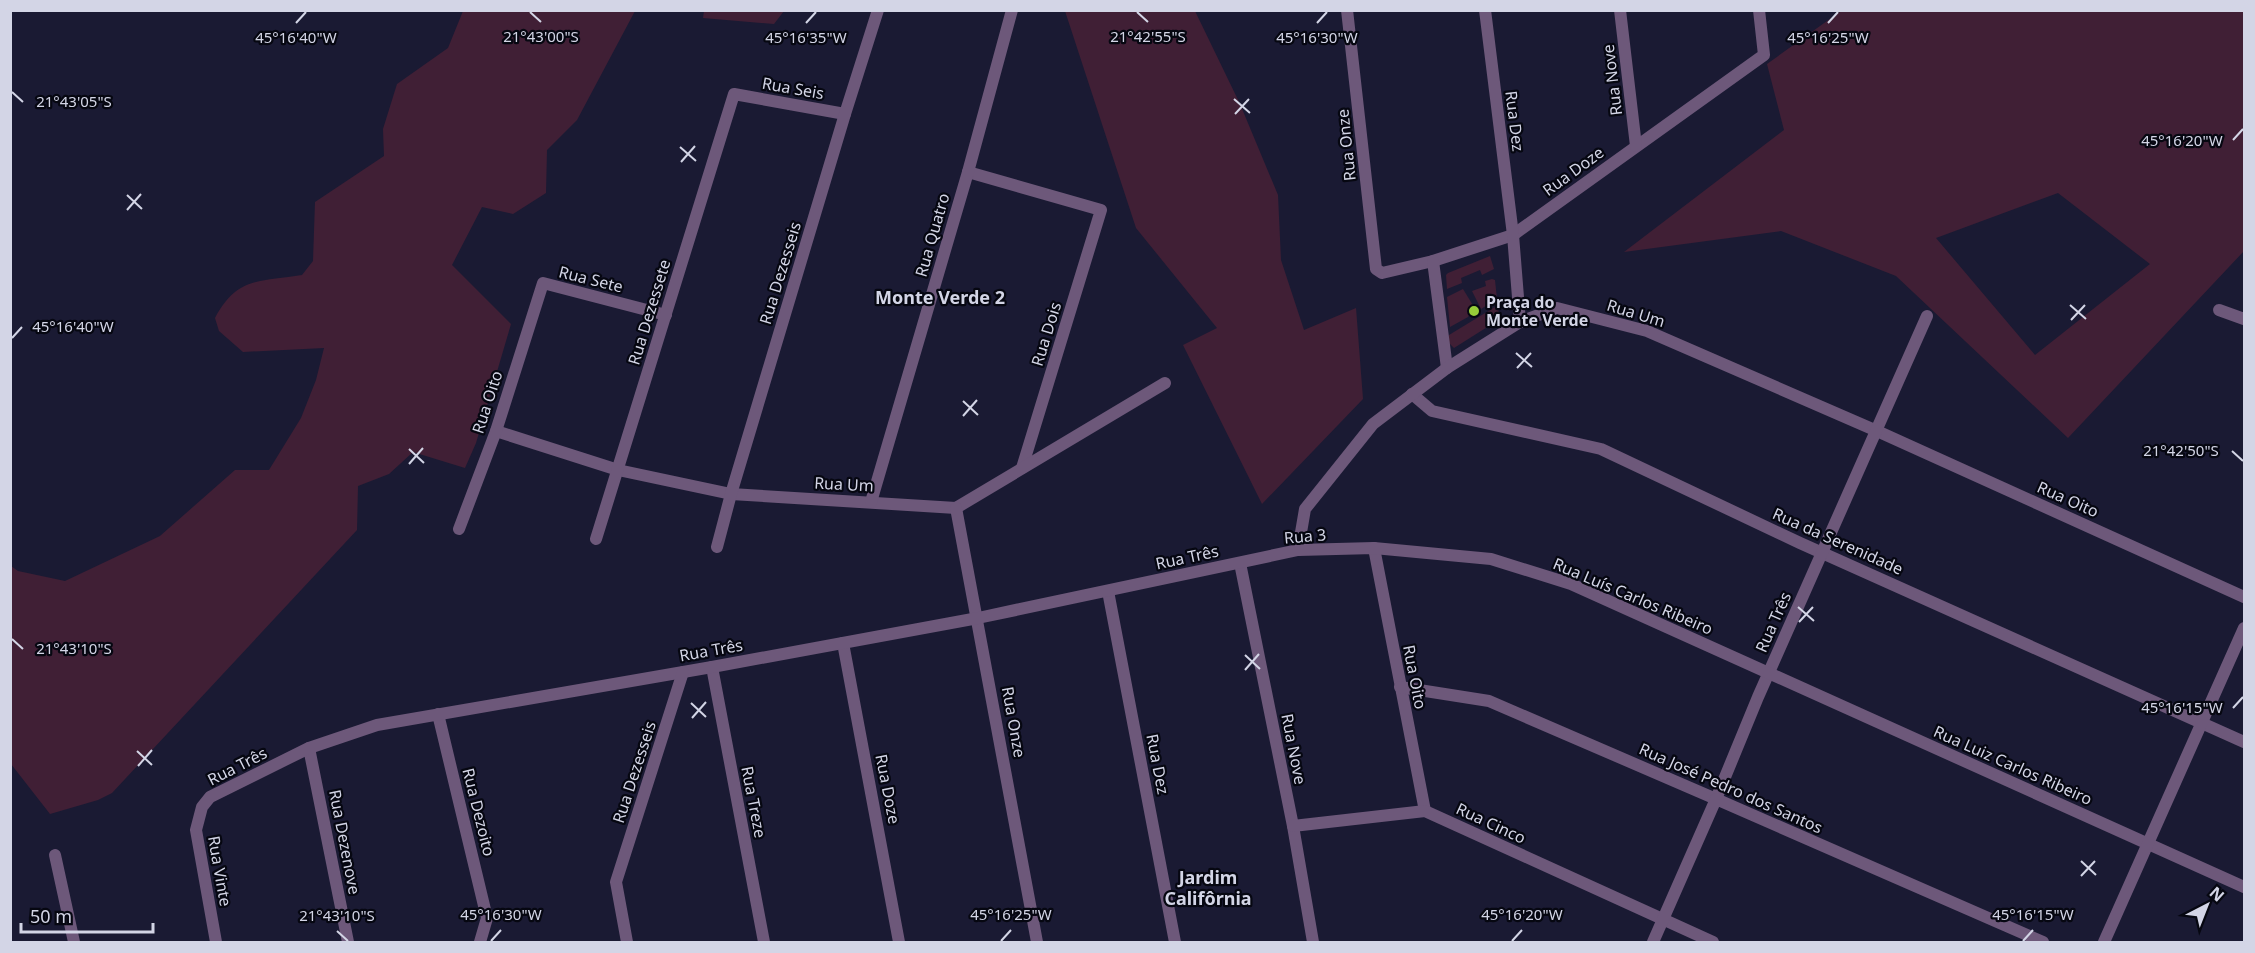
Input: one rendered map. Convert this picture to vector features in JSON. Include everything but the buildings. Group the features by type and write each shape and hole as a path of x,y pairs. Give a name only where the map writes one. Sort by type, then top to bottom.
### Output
{"street":[{"name":"Rua Dezesseis","path":"717,547 731,494 878,10"},
{"name":"Rua Quatro","path":"871,502 968,172 1012,10"},
{"name":"Rua Onze","path":"1347,10 1376,269 1382,273"},
{"name":"Rua Dez","path":"1485,10 1513,235 1520,322"},
{"name":"Rua Nove","path":"1620,10 1636,146"},
{"name":"Rua Doze","path":"1382,273 1433,261 1513,235 1764,55 1759,10"},
{"name":"Rua Seis","path":"734,94 845,114"},
{"name":"Rua Dezessete","path":"596,539 734,94"},
{"name":"Rua Dois","path":"968,172 1101,210 1022,468"},
{"path":"1433,261 1448,368"},
{"name":"Rua Sete","path":"543,284 666,315"},
{"name":"Rua Oito","path":"459,529 496,431 543,284"},
{"name":"Rua Um","path":"1298,550 1305,509 1373,424 1448,368 1520,322 1557,308 1647,331 1877,431"},
{"path":"2219,310 2244,319"},
{"name":"Rua Três","path":"1653,942 1768,673 1927,316"},
{"path":"956,508 1165,383"},
{"name":"Rua da Serenidade","path":"1412,394 1432,411 1600,449 1822,553 2244,742"},
{"name":"Rua Um","path":"496,431 618,470 731,494 956,508"},
{"name":"Rua Oito","path":"1877,431 2244,597"},
{"name":"Rua Onze","path":"956,508 1037,942"},
{"name":"Rua Oito","path":"1374,548 1425,811"},
{"name":"Rua 3","path":"1240,563 1298,550 1374,548"},
{"name":"Rua Luís Carlos Ribeiro","path":"1374,548 1491,559 1571,584 1768,673"},
{"name":"Rua Nove","path":"1240,563 1293,826 1313,942"},
{"name":"Rua Três","path":"202,807 210,797 309,748 376,725 978,618 1240,563"},
{"name":"Rua Dez","path":"1108,591 1175,942"},
{"path":"2104,942 2244,628"},
{"name":"Rua Doze","path":"843,643 899,942"},
{"name":"Rua Treze","path":"712,667 764,942"},
{"name":"Rua Dezesseis","path":"627,942 616,882 683,672"},
{"name":"Rua Luiz Carlos Ribeiro","path":"1768,673 2244,887"},
{"name":"Rua José Pedro dos Santos","path":"1400,687 1489,701 2043,942"},
{"name":"Rua Dezoito","path":"438,714 487,918 480,942"},
{"name":"Rua Dezenove","path":"309,748 348,942"},
{"name":"Rua Vinte","path":"202,807 196,830 216,942"},
{"path":"1293,826 1425,811"},
{"name":"Rua Cinco","path":"1425,811 1713,942"},
{"path":"56,855 74,942"}],"shaded area":[{"path":"704,10 784,11 774,24 703,18"},
{"path":"463,11 635,11 577,120 547,150 546,193 513,214 482,207 452,265 511,324 476,443 465,468 413,452 389,474 358,486 357,530 112,793 98,800 50,814 11,764 11,566 18,571 65,581 160,536 235,470 269,470 301,418 316,380 324,348 243,352 219,331 215,318 223,304 232,295 251,283 302,275 313,261 315,202 384,156 383,129 397,84 448,48"},
{"path":"1065,11 1195,11 1240,104 1278,195 1281,260 1304,330 1356,308 1363,399 1262,504 1183,345 1217,328 1136,228"},
{"path":"1841,11 2244,11 2244,251 2068,438 1896,276 1781,231 1624,252 1784,130 1767,64","holes":["2058,193 2150,264 2035,355 1936,238"]},
{"path":"1490,256 1494,269 1482,275 1480,270 1461,278 1462,283 1447,289 1446,275 1448,273"},
{"path":"1495,280 1497,299 1481,309 1472,291 1486,286 1485,281"},
{"path":"1463,289 1474,307 1468,317 1450,327 1447,297"},
{"path":"1495,307 1498,308 1500,319 1454,348 1449,343 1449,335"}],"place":[{"name":"Praça do Monte Verde","path":"1474,311"}],"district":[{"name":"Monte Verde 2","path":"940,298"},
{"name":"Jardim Califôrnia","path":"1208,888"}]}
